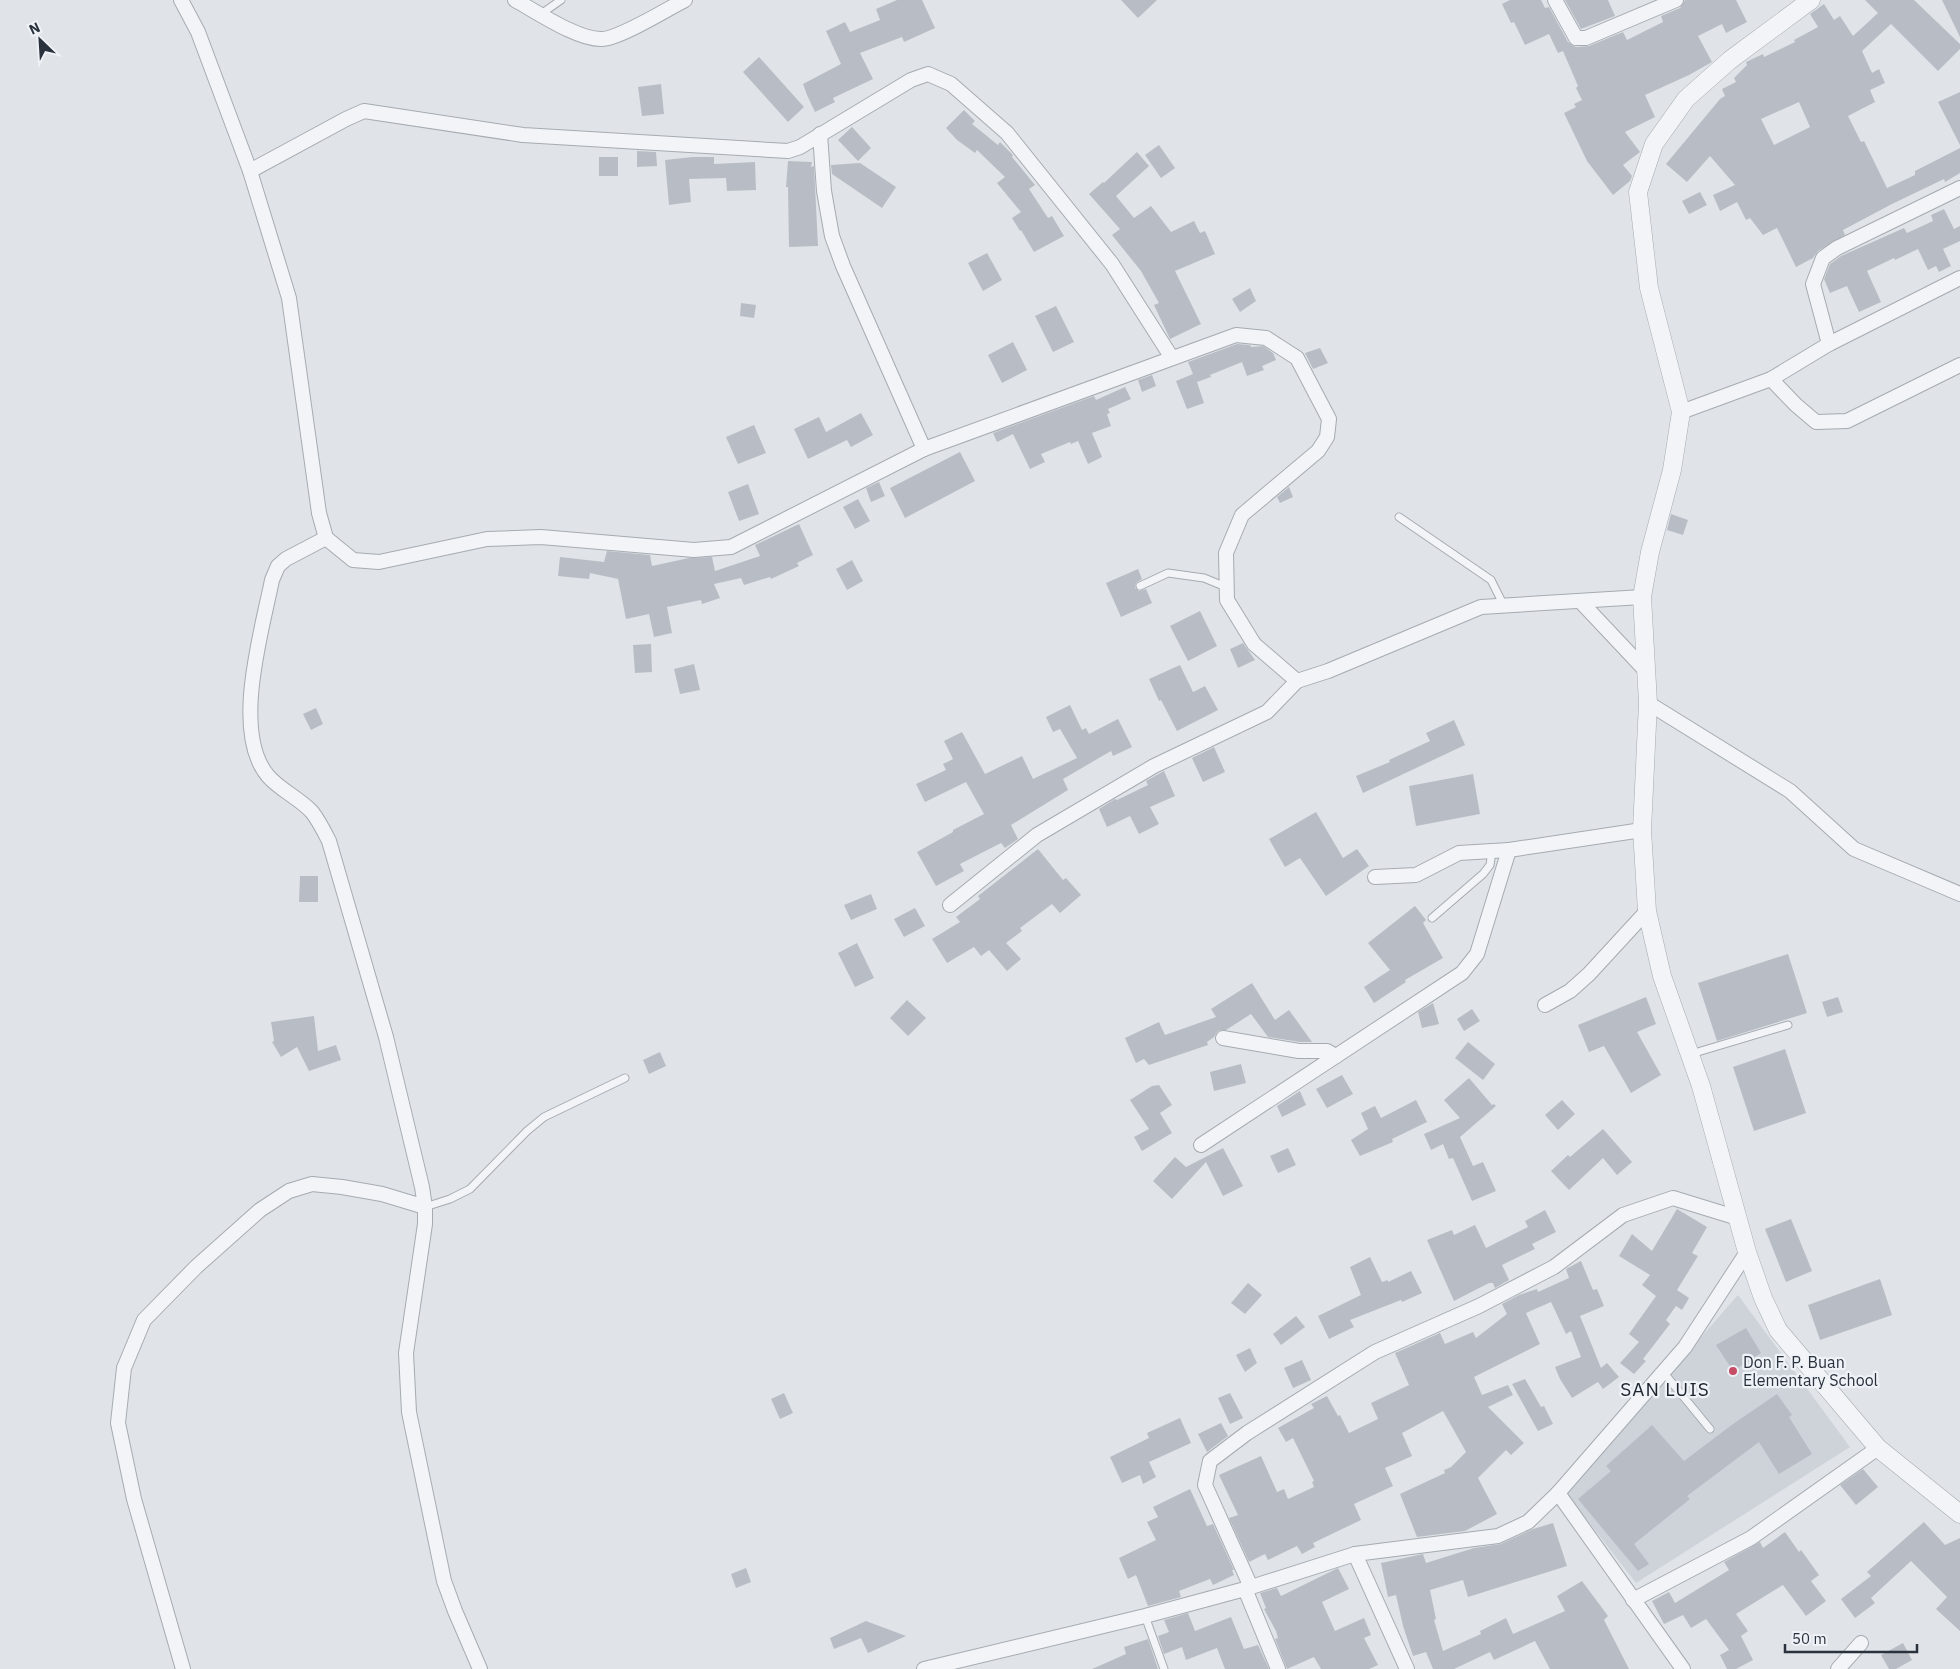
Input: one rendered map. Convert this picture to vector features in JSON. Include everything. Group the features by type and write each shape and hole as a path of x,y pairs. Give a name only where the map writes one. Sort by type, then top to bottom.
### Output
{"street":[{"path":"180,0 198,32 250,171 289,298 319,513 326,538 354,560 379,562 487,539 541,537 694,550 731,547 924,450 1236,335 1266,338 1297,358 1329,419 1327,437 1318,451 1242,515 1226,553 1227,600 1254,644 1297,681"},
{"path":"515,0 578,35 602,40 627,31 685,0"},
{"path":"1555,0 1576,38 1586,38 1676,0"},
{"path":"1811,0 1730,60 1686,100 1654,144 1638,192 1649,288 1681,412 1672,470 1650,552 1642,597 1648,702 1642,830 1647,911 1662,976 1701,1086 1748,1252 1763,1298 1778,1330 1878,1448 1960,1514"},
{"path":"250,171 364,111 523,135 788,151 800,147 911,80 928,74 952,84 1006,133 1112,264 1172,358"},
{"path":"820,134 824,191 832,236 843,266 924,450"},
{"path":"1829,344 1813,284 1823,258 1838,248 1960,188"},
{"path":"1681,412 1771,379 1829,344 1960,278"},
{"path":"1771,379 1796,405 1816,422 1846,421 1960,365"},
{"path":"326,538 286,559 278,566 272,580 250,689 252,738 259,761 268,776 311,811 329,841 386,1037 422,1187 425,1207 425,1224 406,1353 409,1412 444,1580 480,1669"},
{"path":"950,905 1037,835 1154,766 1266,712 1297,681 1328,671 1481,607 1642,597"},
{"path":"1581,602 1646,671"},
{"path":"1648,702 1790,791 1854,848 1960,894"},
{"path":"1375,877 1416,875 1459,853 1509,850 1642,830"},
{"path":"1200,1145 1462,973 1477,954 1509,850"},
{"path":"1545,1005 1570,991 1589,974 1647,911"},
{"path":"1223,1038 1299,1051 1327,1051 1336,1056"},
{"path":"183,1669 134,1499 118,1423 124,1368 144,1320 196,1267 260,1210 289,1191 312,1184 342,1187 382,1194 425,1207"},
{"path":"1278,1669 1248,1588 1205,1485 1210,1460 1246,1433 1375,1352 1479,1306 1554,1267 1623,1215 1673,1198 1738,1218"},
{"path":"924,1669 1145,1616 1248,1588 1355,1554 1498,1536 1528,1522 1558,1493 1664,1373 1685,1347 1748,1252"},
{"path":"1633,1600 1751,1538 1878,1448"},
{"path":"1558,1493 1683,1669"},
{"path":"1355,1554 1407,1669"},
{"path":"1838,1669 1861,1644"}],"lane":[{"path":"541,14 561,0"},
{"path":"1399,517 1492,580 1504,606"},
{"path":"1140,586 1168,573 1204,578 1226,586"},
{"path":"1432,918 1483,874 1490,865 1492,851"},
{"path":"1690,1054 1788,1025"},
{"path":"425,1207 450,1199 470,1189 527,1131 544,1117 626,1078"},
{"path":"1664,1373 1710,1428"},
{"path":"1145,1616 1164,1669"}],"shaded area":[{"name":"Don F. P. Buan Elementary School","path":"1738,1295 1850,1447 1636,1583 1565,1492"}],"building":[{"path":"897,0 922,0 935,28 904,42 902,37 860,53 873,79 833,98 835,102 815,112 803,84 841,64 826,31 845,22 850,32 880,20 876,9"},
{"path":"1121,0 1157,0 1138,18"},
{"path":"1510,0 1541,0 1545,8 1549,7 1568,42 1576,47 1589,46 1623,32 1627,40 1663,22 1661,16 1680,8 1685,0 1736,0 1747,22 1726,33 1722,24 1698,36 1712,62 1645,95 1655,117 1625,132 1640,152 1623,165 1632,176 1630,181 1613,195 1587,161 1564,113 1576,107 1574,104 1582,100 1563,51 1558,53 1549,34 1525,45 1514,22 1511,23 1502,4"},
{"path":"1565,0 1608,0 1615,16 1581,29"},
{"path":"1865,0 1914,0 1960,44 1960,49 1938,71 1891,24 1862,51 1872,73 1879,69 1885,83 1870,90 1875,102 1848,116 1861,142 1864,141 1887,188 1915,175 1915,171 1960,148 1960,173 1945,182 1944,179 1892,204 1843,230 1845,235 1818,251 1813,258 1796,267 1777,228 1763,235 1750,218 1746,220 1737,202 1720,211 1713,195 1735,185 1710,156 1687,182 1666,164 1720,99 1725,96 1722,89 1736,82 1734,78 1747,65 1746,62 1763,54 1764,57 1795,42 1794,40 1818,27 1810,14 1824,4 1834,20 1840,16 1853,36 1878,13","holes":["1799,102 1810,127 1774,145 1761,119"]},
{"path":"1942,0 1960,0 1960,37"},
{"path":"759,57 804,107 788,122 743,72"},
{"path":"661,84 664,114 642,116 638,87"},
{"path":"1960,92 1960,145 1938,102"},
{"path":"964,110 975,121 972,124 998,145 1000,142 1013,155 1012,157 1035,185 1029,189 1048,218 1052,216 1064,236 1034,252 1012,218 1021,212 997,183 1005,177 977,150 975,153 957,140 946,128"},
{"path":"852,127 871,148 858,161 838,140"},
{"path":"1159,145 1175,168 1161,178 1145,155"},
{"path":"637,151 656,152 657,166 637,167"},
{"path":"1137,152 1149,166 1116,196 1134,218 1151,206 1171,232 1194,221 1200,233 1205,231 1215,254 1175,271 1201,324 1170,339 1154,305 1159,303 1141,271 1112,235 1120,229 1089,194 1104,183"},
{"path":"599,157 618,157 618,176 599,176"},
{"path":"714,157 714,164 755,162 756,190 727,191 726,178 689,179 691,202 669,205 665,160"},
{"path":"788,161 812,162 811,167 814,166 818,246 789,247 788,187 786,187"},
{"path":"860,163 896,187 882,208 832,174 831,165"},
{"path":"1700,192 1707,205 1689,214 1682,201"},
{"path":"1944,209 1954,229 1960,226 1960,241 1943,249 1951,266 1939,272 1936,266 1928,270 1918,249 1867,271 1881,302 1859,312 1847,286 1830,293 1824,279 1830,264 1841,256 1904,228 1907,233 1933,221 1931,215"},
{"path":"987,253 1002,280 983,291 968,263"},
{"path":"1250,288 1256,301 1240,312 1232,299"},
{"path":"741,303 756,305 754,318 740,316"},
{"path":"1056,306 1074,342 1053,352 1035,316"},
{"path":"1013,342 1027,370 1002,383 988,355"},
{"path":"1237,344 1250,345 1251,347 1263,346 1273,353 1276,360 1262,366 1264,370 1247,376 1242,362 1197,382 1204,403 1187,409 1176,381 1193,374 1188,362"},
{"path":"1320,348 1328,363 1313,369 1305,353"},
{"path":"1152,375 1156,386 1142,392 1138,380"},
{"path":"1125,387 1131,399 1108,409 1110,413 1107,414 1111,426 1092,433 1102,457 1088,464 1078,441 1071,444 1070,442 1041,454 1045,462 1030,469 1013,434 997,442 993,433 1094,396 1096,400"},
{"path":"861,413 873,435 851,447 847,440 808,459 794,429 819,417 826,432"},
{"path":"754,425 766,453 738,464 726,437"},
{"path":"960,452 975,481 905,518 890,488"},
{"path":"879,482 885,496 871,502 866,488"},
{"path":"748,484 759,514 739,521 728,492"},
{"path":"1289,487 1293,497 1280,503 1277,497"},
{"path":"858,499 870,521 855,529 843,507"},
{"path":"1671,514 1688,520 1683,535 1667,530"},
{"path":"799,524 813,555 797,563 799,566 771,579 770,577 744,585 741,578 714,584 720,598 702,604 701,600 667,607 672,633 654,637 649,614 626,619 618,579 590,573 589,579 558,576 560,557 604,562 607,551 650,555 652,566 689,558 712,557 715,571 760,556 755,545"},
{"path":"852,560 863,581 847,590 836,569"},
{"path":"1138,569 1142,579 1136,583 1135,588 1139,591 1146,589 1152,603 1121,617 1106,583"},
{"path":"1200,611 1217,646 1188,661 1170,626"},
{"path":"1243,643 1255,660 1238,668 1230,649"},
{"path":"651,644 652,672 635,673 633,645"},
{"path":"694,664 700,690 680,694 674,669"},
{"path":"1180,665 1193,692 1205,686 1218,710 1177,731 1161,700 1159,701 1149,679"},
{"path":"1070,705 1082,730 1086,728 1089,734 1118,719 1132,747 1113,756 1111,751 1063,779 1068,790 1011,825 1018,839 1005,848 1001,843 960,864 964,871 936,886 917,852 984,814 966,782 925,802 916,784 946,770 943,764 953,759 944,741 962,732 985,774 1022,756 1033,779 1077,758 1060,729 1053,732 1046,717"},
{"path":"316,708 323,724 311,730 303,714"},
{"path":"1454,720 1465,745 1363,793 1356,776 1390,762 1389,760 1430,741 1426,733"},
{"path":"1214,747 1225,772 1203,782 1192,758"},
{"path":"1164,771 1175,796 1150,807 1159,824 1139,834 1130,816 1107,827 1099,809 1115,799 1117,800 1148,785 1146,781"},
{"path":"1473,774 1480,814 1416,826 1409,786"},
{"path":"1316,812 1343,858 1357,849 1369,866 1326,896 1300,858 1285,867 1269,839"},
{"path":"1038,849 1063,880 1066,878 1081,895 1060,913 1052,904 1020,928 1022,931 1006,943 1021,959 1007,971 989,950 981,956 974,947 947,963 932,939 960,922 956,917 980,899 978,896"},
{"path":"300,876 318,876 318,902 299,902"},
{"path":"871,894 877,909 851,920 844,905"},
{"path":"1415,906 1426,920 1423,923 1443,958 1405,980 1406,982 1374,1003 1364,987 1390,970 1368,943"},
{"path":"915,908 925,926 904,937 894,919"},
{"path":"857,943 874,978 855,987 838,953"},
{"path":"1788,954 1807,1013 1717,1041 1698,983"},
{"path":"1252,983 1275,1020 1289,1010 1312,1042 1268,1037 1251,1014 1226,1030 1217,1032 1207,1042 1208,1045 1149,1065 1144,1059 1136,1063 1125,1038 1159,1022 1165,1035 1216,1017 1211,1009"},
{"path":"1646,997 1656,1024 1637,1032 1661,1075 1631,1093 1604,1046 1589,1052 1578,1025"},
{"path":"1838,997 1843,1012 1827,1017 1822,1002"},
{"path":"907,1000 926,1018 908,1036 890,1018"},
{"path":"1433,1003 1439,1024 1422,1028 1418,1012"},
{"path":"1472,1009 1480,1021 1464,1031 1457,1019"},
{"path":"314,1016 318,1051 336,1045 341,1060 309,1071 297,1047 281,1057 272,1042 274,1041 271,1022"},
{"path":"1468,1042 1495,1064 1483,1080 1455,1058"},
{"path":"1785,1049 1806,1113 1754,1131 1733,1067"},
{"path":"660,1052 666,1066 649,1074 643,1060"},
{"path":"1241,1064 1246,1083 1214,1091 1210,1072"},
{"path":"1342,1075 1353,1094 1327,1108 1316,1089"},
{"path":"1469,1078 1492,1105 1496,1106 1460,1137 1473,1166 1483,1162 1496,1191 1472,1201 1453,1158 1449,1159 1443,1144 1431,1150 1424,1134 1460,1118 1444,1100"},
{"path":"1159,1085 1172,1105 1160,1113 1172,1133 1142,1151 1134,1137 1149,1129 1130,1100 1152,1086"},
{"path":"1300,1091 1306,1105 1282,1117 1277,1106"},
{"path":"1416,1100 1427,1122 1392,1139 1393,1142 1360,1156 1351,1140 1368,1129 1361,1113 1375,1106 1381,1118"},
{"path":"1562,1100 1575,1114 1558,1130 1545,1115"},
{"path":"1603,1129 1632,1162 1617,1175 1603,1158 1569,1190 1551,1171 1568,1155 1570,1157"},
{"path":"1223,1148 1243,1186 1223,1196 1206,1162 1172,1199 1153,1181 1175,1157 1186,1167"},
{"path":"1288,1148 1296,1165 1278,1173 1270,1156"},
{"path":"1677,1209 1707,1227 1692,1253 1698,1256 1677,1290 1689,1298 1682,1310 1676,1306 1666,1320 1670,1324 1643,1359 1646,1361 1634,1374 1620,1363 1639,1342 1629,1334 1656,1296 1642,1285 1650,1275 1619,1256 1632,1234 1652,1251"},
{"path":"1545,1210 1556,1232 1532,1244 1535,1249 1502,1265 1509,1280 1495,1288 1493,1283 1489,1283 1454,1301 1427,1240 1452,1230 1454,1235 1475,1225 1486,1248 1528,1227 1525,1221"},
{"path":"1791,1219 1812,1271 1786,1282 1765,1229"},
{"path":"1370,1257 1382,1282 1388,1280 1388,1282 1411,1271 1422,1293 1350,1320 1354,1327 1329,1339 1318,1316 1361,1295 1350,1267"},
{"path":"1581,1261 1593,1290 1597,1289 1604,1306 1580,1316 1601,1368 1607,1363 1619,1377 1603,1389 1598,1382 1572,1398 1555,1367 1581,1357 1571,1331 1566,1334 1551,1302 1526,1313 1540,1344 1474,1377 1482,1395 1508,1385 1513,1395 1488,1407 1524,1443 1511,1455 1506,1450 1478,1478 1497,1514 1465,1531 1417,1537 1400,1494 1445,1473 1444,1470 1451,1467 1466,1452 1443,1411 1402,1433 1412,1456 1385,1468 1393,1486 1354,1504 1361,1520 1313,1543 1315,1547 1302,1554 1297,1546 1268,1560 1265,1554 1249,1562 1229,1518 1238,1515 1219,1475 1261,1456 1277,1492 1284,1489 1288,1499 1314,1487 1312,1482 1314,1481 1293,1438 1286,1442 1278,1428 1314,1408 1311,1404 1327,1396 1349,1433 1378,1419 1371,1403 1409,1385 1395,1353 1440,1333 1445,1344 1473,1332 1476,1338 1507,1314 1502,1304 1519,1295 1537,1289 1538,1292 1569,1278 1566,1269"},
{"path":"1880,1279 1892,1315 1820,1340 1808,1305"},
{"path":"1248,1283 1262,1295 1245,1314 1231,1303"},
{"path":"1296,1316 1305,1327 1281,1345 1273,1334"},
{"path":"1746,1328 1761,1353 1733,1371 1716,1345"},
{"path":"1250,1348 1257,1363 1245,1372 1236,1355"},
{"path":"1302,1360 1311,1380 1293,1388 1284,1368"},
{"path":"1525,1379 1541,1407 1544,1406 1553,1424 1538,1431 1512,1384"},
{"path":"784,1393 793,1413 780,1419 771,1399"},
{"path":"1230,1393 1243,1418 1230,1424 1218,1398"},
{"path":"1777,1394 1792,1415 1789,1417 1812,1454 1779,1474 1759,1442 1687,1496 1690,1499 1634,1544 1649,1564 1638,1571 1578,1499 1611,1471 1606,1466 1652,1425 1684,1461"},
{"path":"1180,1418 1191,1443 1149,1462 1156,1477 1143,1484 1140,1475 1122,1483 1110,1457 1149,1438 1147,1433"},
{"path":"1221,1423 1228,1436 1207,1452 1198,1434"},
{"path":"1863,1469 1878,1487 1856,1505 1840,1485"},
{"path":"1190,1489 1207,1526 1213,1524 1234,1570 1232,1570 1234,1575 1213,1585 1210,1579 1179,1591 1181,1597 1148,1606 1136,1575 1128,1579 1119,1558 1156,1540 1147,1522 1158,1517 1153,1507"},
{"path":"1924,1522 1945,1545 1960,1538 1960,1631 1936,1609 1947,1597 1911,1561 1871,1598 1875,1603 1855,1618 1841,1599 1871,1576 1867,1572"},
{"path":"1553,1523 1567,1566 1468,1597 1463,1580 1430,1590 1436,1619 1434,1620 1443,1651 1481,1634 1480,1631 1506,1618 1513,1634 1565,1611 1557,1596 1582,1581 1608,1616 1604,1620 1629,1669 1550,1669 1535,1641 1494,1660 1490,1652 1454,1669 1433,1669 1426,1652 1413,1656 1403,1626 1396,1595 1388,1597 1381,1563 1423,1554 1426,1563 1474,1548 1501,1544 1533,1529"},
{"path":"1785,1532 1819,1575 1811,1581 1826,1601 1806,1616 1783,1585 1736,1614 1748,1631 1741,1636 1753,1660 1736,1669 1727,1669 1720,1655 1729,1650 1706,1619 1691,1628 1683,1615 1664,1624 1652,1601 1669,1592 1675,1603 1729,1570 1724,1562 1760,1542 1763,1548"},
{"path":"746,1568 751,1582 736,1588 731,1574"},
{"path":"1338,1568 1349,1589 1322,1602 1335,1631 1364,1618 1371,1635 1364,1638 1378,1665 1369,1669 1321,1669 1314,1657 1287,1669 1275,1639 1278,1638 1276,1631 1264,1609 1266,1608 1260,1593 1277,1588 1281,1596"},
{"path":"1188,1613 1195,1631 1231,1617 1244,1649 1258,1645 1269,1669 1225,1669 1217,1648 1186,1660 1182,1647 1164,1654 1158,1636 1169,1632 1164,1620"},
{"path":"866,1621 906,1636 868,1653 861,1638 834,1649 830,1638"},
{"path":"1148,1639 1158,1669 1092,1669 1126,1654 1124,1647"},
{"path":"1903,1643 1912,1660 1896,1669 1889,1669 1881,1655"}],"place":[{"name":"Don F. P. Buan Elementary School","path":"1733,1371"}],"district":[{"name":"SAN LUIS","path":"1665,1389"}]}
